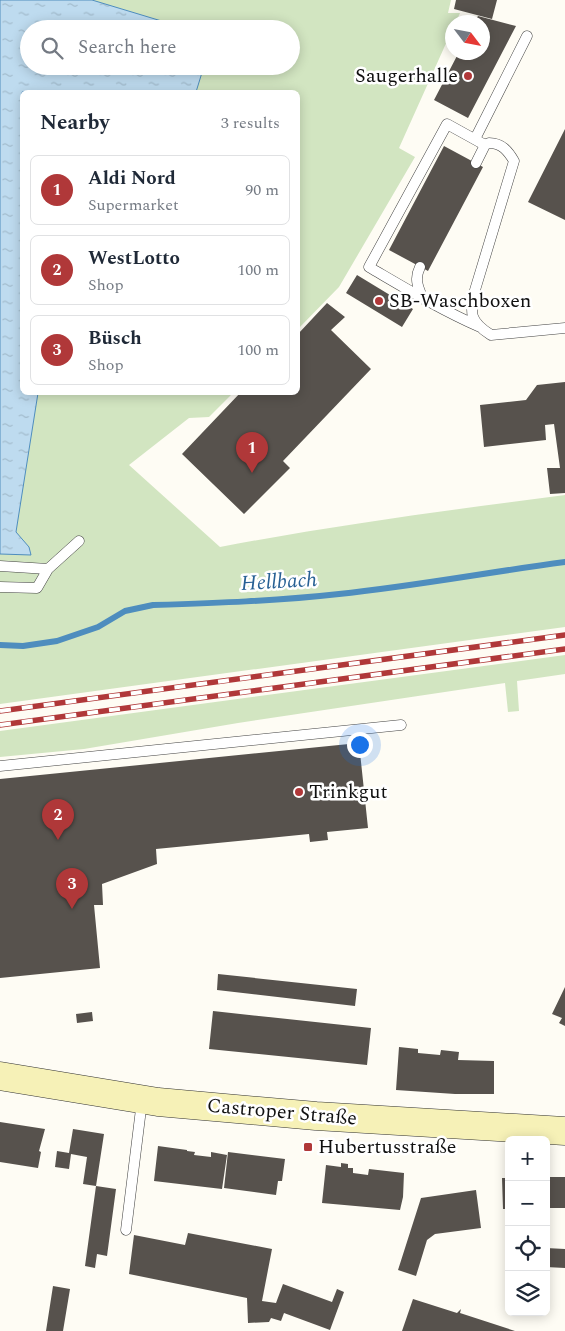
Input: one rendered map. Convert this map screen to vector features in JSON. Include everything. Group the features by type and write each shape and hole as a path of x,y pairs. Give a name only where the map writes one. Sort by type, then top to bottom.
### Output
{"main road":[{"name":"Castroper Straße","path":"0,1076 142,1100 316,1116 565,1131"}],"lane":[{"path":"475,139 527,36"},
{"path":"485,145 447,124 369,266 423,299 480,327 491,335 565,328"},
{"path":"476,163 485,145 489,143 499,144 508,151 514,161 470,310 474,320 480,327"},
{"path":"420,267 416,275 417,285 423,299"},
{"path":"0,587 37,588 48,568 79,541"},
{"path":"0,566 48,568"},
{"path":"0,766 401,725"},
{"path":"126,1230 142,1100"}],"green space":[{"path":"0,0 451,0 448,13 460,13 459,15 445,15 445,46 399,148 415,157 339,287 300,327 300,90 20,90 20,395 231,395 209,417 189,418 129,465 220,547 349,525 565,495 565,627 0,704"},
{"path":"565,655 565,674 517,681 519,711 508,712 505,683 238,723 84,749 0,757 0,731"}],"water":[{"path":"0,0 92,0 158,20 20,20 20,75 201,75 197,90 20,90 20,395 38,395 16,532 29,547 31,555 0,554"}],"building":[{"path":"456,0 497,0 492,19 490,18 490,15 477,15 454,9"},
{"name":"Saugerhalle","path":"490,19 516,26 468,118 434,100 455,60 490,60"},
{"path":"565,129 565,220 528,202"},
{"path":"444,146 483,167 428,271 389,250"},
{"name":"SB-Waschboxen","path":"357,275 413,309 402,327 346,293"},
{"path":"327,303 345,317 331,330 371,369 283,461 290,468 244,514 182,454 238,395 300,395 300,332"},
{"path":"565,382 565,493 550,494 547,468 560,468 554,424 545,425 546,440 484,447 480,405 526,400 537,385"},
{"path":"359,743 368,828 327,832 328,840 310,842 309,834 156,849 157,864 102,884 103,905 94,905 100,968 0,978 0,779"},
{"path":"218,974 357,989 355,1006 217,990"},
{"path":"565,987 565,1026 559,1023 562,1018 552,1014"},
{"path":"213,1011 371,1028 367,1065 209,1049"},
{"path":"92,1012 93,1021 77,1023 76,1014"},
{"path":"399,1047 418,1049 418,1053 440,1055 441,1050 459,1052 458,1060 494,1061 494,1094 455,1094 396,1090"},
{"path":"0,1122 45,1129 39,1151 41,1152 38,1168 0,1162"},
{"path":"73,1129 104,1134 96,1186 83,1184 87,1157 71,1154 69,1169 55,1167 57,1151 69,1153"},
{"path":"158,1146 195,1152 194,1155 211,1157 211,1152 227,1155 222,1189 154,1181"},
{"path":"228,1152 285,1159 282,1181 278,1181 276,1195 224,1188"},
{"path":"341,1163 348,1164 348,1168 353,1168 353,1173 368,1175 369,1169 404,1173 403,1197 400,1210 322,1203 326,1165 341,1167"},
{"path":"550,1177 565,1177 565,1208 550,1208"},
{"path":"502,1178 505,1178 505,1209 503,1209"},
{"path":"96,1186 116,1189 107,1256 97,1254 95,1268 85,1266"},
{"path":"476,1190 481,1228 435,1234 427,1240 416,1276 398,1270 421,1198"},
{"path":"188,1233 272,1249 262,1301 276,1303 283,1284 332,1302 337,1289 344,1292 330,1330 284,1313 281,1321 271,1318 269,1322 248,1323 247,1298 129,1274 134,1235 185,1245"},
{"path":"550,1248 565,1249 565,1268 550,1267"},
{"path":"53,1286 70,1289 63,1331 46,1331"},
{"path":"413,1299 457,1313 461,1309 460,1313 515,1331 402,1331"}],"waterway":[{"name":"Hellbach","path":"0,645 23,646 57,641 98,627 125,611 153,605 269,600 339,594 565,562"}],"railway":[{"path":"0,711 565,635"},
{"path":"0,725 565,649"}],"place":[{"name":"Saugerhalle","path":"468,76"},
{"name":"SB-Waschboxen","path":"379,301"},
{"name":"Aldi Nord","path":"252,473"},
{"name":"Trinkgut","path":"299,792"},
{"name":"WestLotto","path":"58,840"},
{"name":"Büsch","path":"72,909"},
{"name":"Hubertusstraße","path":"308,1147"}]}
